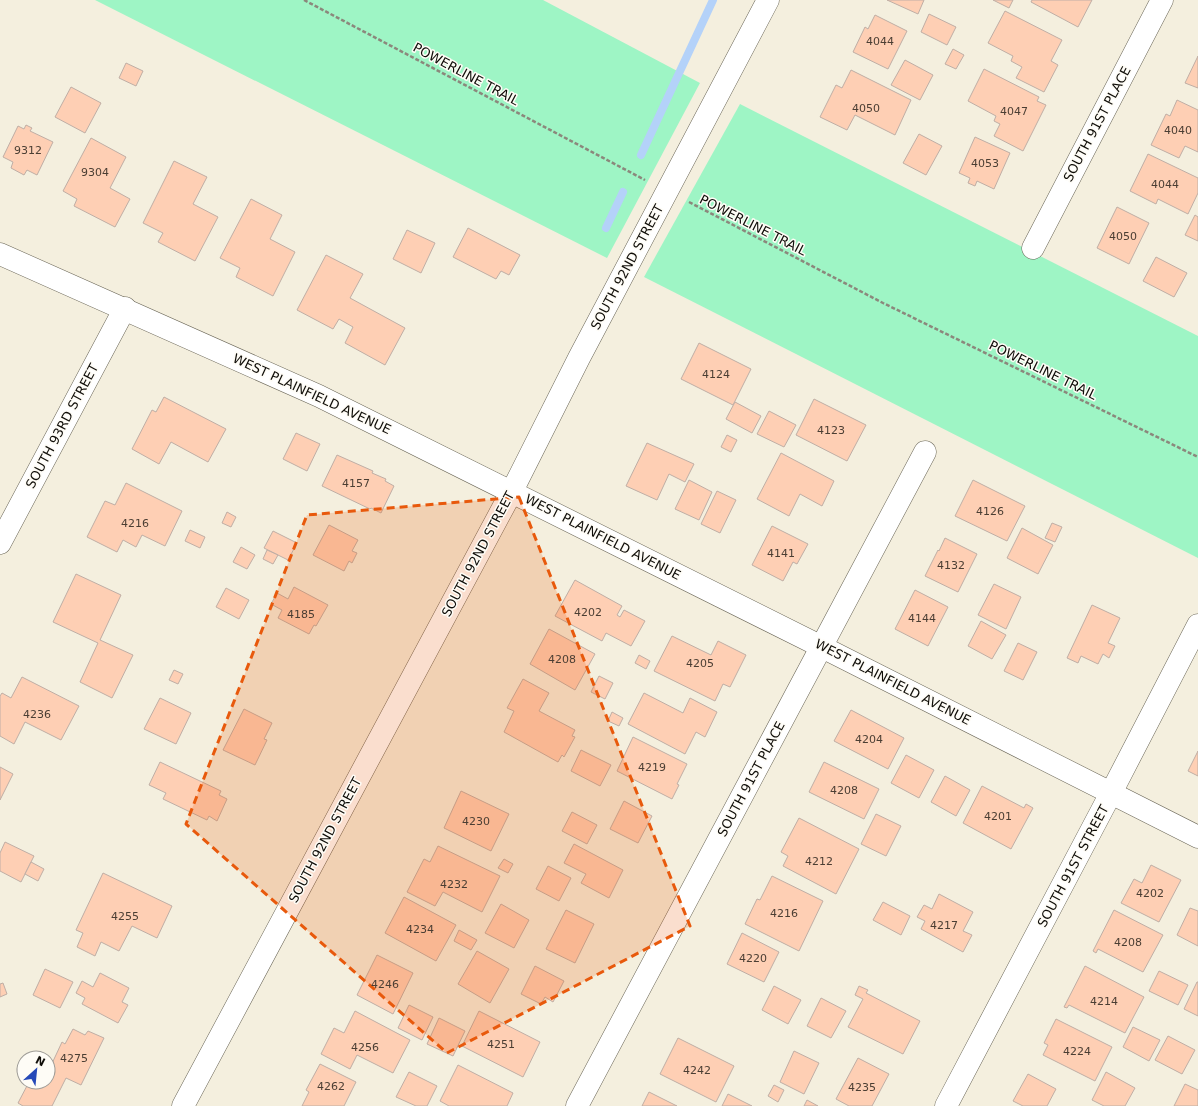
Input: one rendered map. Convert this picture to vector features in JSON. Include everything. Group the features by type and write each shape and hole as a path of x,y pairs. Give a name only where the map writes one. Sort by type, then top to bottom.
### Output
{"street":[{"name":"SOUTH 92ND STREET","path":"183,1106 512,491 579,358 768,0"},
{"name":"SOUTH 91ST PLACE","path":"1033,248 1162,0"},
{"name":"WEST PLAINFIELD AVENUE","path":"0,254 125,308 320,396 1198,836"},
{"name":"SOUTH 93RD STREET","path":"0,543 125,308"},
{"name":"SOUTH 91ST PLACE","path":"577,1106 925,452"},
{"name":"SOUTH 91ST STREET","path":"946,1106 1111,793 1198,624"}],"path":[{"name":"POWERLINE TRAIL","path":"304,0 882,303 1198,457"}],"highlighted area":[{"path":"519,497 690,926 447,1053 186,824 307,515"}],"green space":[{"path":"95,0 543,0 700,83 607,258"},
{"path":"740,104 1198,336 1198,558 644,277"}],"building":[{"path":"887,0 924,0 918,14"},
{"path":"993,0 1013,0 1009,8"},
{"path":"1032,0 1092,0 1078,27 1031,2"},
{"path":"1005,11 1062,40 1051,61 1058,65 1044,92 1016,78 1022,67 1011,61 1013,56 988,43"},
{"path":"929,14 956,27 947,45 921,32"},
{"path":"875,15 907,31 888,69 853,52 865,27 868,29"},
{"path":"953,49 964,55 956,69 945,64"},
{"path":"1198,56 1198,88 1185,83"},
{"path":"905,60 933,75 920,100 891,85"},
{"path":"126,63 143,71 136,86 119,78"},
{"path":"984,69 1039,97 1037,101 1046,105 1023,151 994,136 1000,124 994,121 996,116 968,101"},
{"path":"851,70 911,100 895,135 855,115 847,130 820,117 836,85 842,88"},
{"path":"71,87 101,103 85,133 55,117"},
{"path":"1177,100 1198,110 1198,152 1185,146 1179,158 1151,145 1166,114 1170,116"},
{"path":"26,125 32,128 30,131 53,142 37,175 27,170 24,175 11,168 13,162 3,157 18,126 24,129"},
{"path":"919,134 942,146 926,175 903,163"},
{"path":"975,137 1010,153 994,189 977,181 975,186 968,183 970,178 959,173"},
{"path":"91,138 126,157 110,188 130,199 115,227 74,206 77,199 63,191"},
{"path":"1148,154 1198,178 1198,193 1188,214 1158,199 1156,204 1130,191"},
{"path":"174,161 207,177 193,204 218,217 195,261 158,242 163,233 143,223"},
{"path":"251,199 282,215 270,239 295,252 273,296 236,277 240,268 220,258"},
{"path":"1117,207 1149,223 1129,264 1097,248"},
{"path":"1195,215 1198,217 1198,241 1185,235"},
{"path":"468,228 520,255 509,275 501,271 496,279 453,257"},
{"path":"407,230 435,243 421,273 393,259"},
{"path":"326,255 363,274 350,298 405,328 385,365 345,343 353,327 339,319 333,329 297,310"},
{"path":"1156,257 1187,273 1174,297 1143,281"},
{"path":"699,343 751,369 733,405 681,379"},
{"path":"164,397 226,429 208,462 171,442 159,464 132,449 152,410 156,412"},
{"path":"814,399 866,425 847,461 796,435"},
{"path":"735,402 761,416 752,433 726,419"},
{"path":"769,411 796,425 784,447 757,434"},
{"path":"296,433 320,444 307,471 283,459"},
{"path":"727,435 737,440 731,452 721,447"},
{"path":"647,443 694,464 685,482 669,474 657,500 626,486"},
{"path":"781,453 834,481 822,506 800,494 789,516 757,499"},
{"path":"337,455 373,471 372,473 386,479 385,481 394,486 381,513 322,486"},
{"path":"689,480 712,492 699,520 675,509"},
{"path":"973,480 1025,506 1007,541 955,516"},
{"path":"126,483 182,511 165,546 142,535 136,547 123,540 117,552 87,537 105,501 115,505"},
{"path":"717,491 736,500 720,533 701,524"},
{"path":"227,512 236,517 231,527 222,523"},
{"path":"1052,523 1062,527 1055,542 1045,538"},
{"path":"329,525 358,540 352,551 357,553 352,563 349,561 344,571 313,555"},
{"path":"772,526 808,544 797,564 793,562 783,581 752,565"},
{"path":"1022,528 1053,545 1038,574 1007,558"},
{"path":"190,530 205,537 200,548 185,541"},
{"path":"273,531 297,543 288,560 264,548"},
{"path":"945,538 977,554 958,592 925,576"},
{"path":"241,547 255,555 247,569 233,562"},
{"path":"267,550 278,555 273,564 263,559"},
{"path":"76,574 121,595 100,640 133,655 112,698 80,682 98,643 53,622"},
{"path":"575,580 622,606 617,615 620,617 624,610 645,621 631,646 606,633 602,641 555,616"},
{"path":"994,584 1021,597 1006,629 978,615"},
{"path":"294,587 328,605 316,626 314,625 309,634 278,618 282,610 271,604 277,593 288,599"},
{"path":"226,588 249,600 239,619 216,607"},
{"path":"915,590 948,607 928,646 895,629"},
{"path":"1092,605 1120,618 1108,643 1115,646 1109,658 1103,654 1098,664 1081,656 1078,663 1067,658"},
{"path":"981,621 1006,635 992,659 968,646"},
{"path":"549,629 595,654 575,690 530,664"},
{"path":"672,636 711,655 718,641 746,655 730,687 723,684 715,701 654,671"},
{"path":"1018,643 1037,652 1023,680 1004,671"},
{"path":"639,655 650,661 646,669 635,663"},
{"path":"174,670 183,674 178,684 169,680"},
{"path":"599,676 613,683 605,699 591,692"},
{"path":"22,677 79,706 61,740 25,722 14,744 0,736 0,696 2,693 11,698"},
{"path":"523,679 549,693 539,711 575,730 572,736 575,737 564,757 562,755 558,762 504,732 514,711 507,708"},
{"path":"644,693 683,713 690,698 717,712 705,737 696,732 685,754 628,724"},
{"path":"160,698 191,713 176,744 144,729"},
{"path":"244,709 272,723 264,739 267,740 255,765 223,750"},
{"path":"851,710 904,738 888,769 834,741"},
{"path":"612,712 623,718 619,726 608,721"},
{"path":"633,737 687,764 677,784 679,785 672,799 617,771"},
{"path":"581,750 611,765 600,786 571,771"},
{"path":"1198,751 1198,776 1188,771"},
{"path":"906,755 934,770 919,798 891,783"},
{"path":"160,762 221,791 219,795 227,799 217,821 209,816 207,820 163,799 166,793 149,785"},
{"path":"824,762 879,789 864,819 809,792"},
{"path":"0,767 13,774 0,800"},
{"path":"945,776 970,790 956,816 931,802"},
{"path":"982,786 1024,808 1026,804 1033,808 1011,849 963,823"},
{"path":"461,791 509,814 491,851 444,828"},
{"path":"624,801 652,816 638,843 610,829"},
{"path":"572,812 597,825 587,844 562,831"},
{"path":"876,814 901,826 886,856 861,844"},
{"path":"799,818 859,849 836,894 783,866 788,856 781,852"},
{"path":"5,842 34,856 21,882 0,871 0,853"},
{"path":"574,844 623,870 609,898 581,883 586,874 564,863"},
{"path":"438,846 500,876 482,912 443,892 435,906 407,892 424,859 430,862"},
{"path":"504,859 513,864 508,873 498,868"},
{"path":"31,862 44,869 38,881 25,874"},
{"path":"1151,865 1181,880 1159,922 1121,903 1134,879 1142,883"},
{"path":"548,866 571,878 559,901 536,889"},
{"path":"103,873 172,906 157,938 132,926 119,951 101,942 95,956 77,947 83,933 76,930"},
{"path":"772,876 823,901 799,951 745,924 757,899 760,900"},
{"path":"939,894 973,912 963,931 972,935 963,952 921,929 925,921 917,917 924,905 932,909"},
{"path":"404,897 456,925 436,961 385,933"},
{"path":"883,902 910,916 901,935 873,920"},
{"path":"501,904 529,920 514,948 485,933"},
{"path":"1190,908 1198,911 1198,946 1177,935"},
{"path":"566,910 594,924 575,963 546,949"},
{"path":"1114,910 1163,935 1143,972 1098,949 1096,953 1093,951"},
{"path":"459,930 477,940 471,950 454,941"},
{"path":"742,933 779,952 764,982 727,964"},
{"path":"477,951 509,969 490,1003 458,984"},
{"path":"377,955 413,973 393,1014 357,995"},
{"path":"535,966 564,981 553,1002 545,997 541,1004 521,994"},
{"path":"1085,966 1144,997 1125,1033 1069,1005 1067,1008 1064,1007"},
{"path":"45,969 73,982 60,1008 33,995"},
{"path":"1159,971 1188,985 1178,1005 1149,991"},
{"path":"100,973 129,988 122,1002 128,1005 118,1023 82,1004 85,998 76,993 82,981 93,987"},
{"path":"1198,982 1198,1016 1184,1009"},
{"path":"3,983 7,994 0,997 0,984"},
{"path":"774,986 801,1000 788,1024 762,1010"},
{"path":"859,986 868,990 866,993 920,1021 903,1054 848,1027 863,999 855,995"},
{"path":"821,998 846,1011 831,1038 807,1026"},
{"path":"409,1005 433,1017 422,1040 398,1028"},
{"path":"355,1011 410,1040 393,1073 357,1055 350,1069 321,1054 334,1028 344,1033"},
{"path":"479,1011 540,1042 523,1077 462,1046"},
{"path":"439,1018 465,1031 453,1056 427,1044"},
{"path":"1056,1019 1112,1047 1095,1081 1043,1055 1048,1045 1044,1043"},
{"path":"1133,1027 1160,1040 1149,1061 1123,1047"},
{"path":"73,1029 85,1035 88,1031 104,1038 81,1085 66,1078 52,1106 23,1106 18,1103 25,1090 56,1090 56,1055 62,1042 65,1044"},
{"path":"1168,1036 1195,1050 1182,1074 1155,1060"},
{"path":"678,1038 734,1066 716,1102 660,1074"},
{"path":"794,1051 819,1063 804,1094 780,1082"},
{"path":"858,1058 889,1074 872,1106 849,1106 836,1099"},
{"path":"320,1064 356,1082 344,1106 302,1106 309,1092 306,1090"},
{"path":"458,1065 513,1093 507,1106 449,1106 440,1101"},
{"path":"409,1072 437,1086 427,1106 416,1106 396,1097"},
{"path":"1106,1072 1135,1088 1125,1106 1104,1106 1092,1100"},
{"path":"1028,1074 1056,1089 1047,1106 1023,1106 1013,1101"},
{"path":"1185,1084 1198,1090 1198,1106 1174,1106"},
{"path":"774,1085 784,1090 778,1102 768,1096"},
{"path":"649,1092 677,1106 642,1106"},
{"path":"728,1094 752,1106 722,1106"},
{"path":"807,1100 818,1106 804,1106"}],"waterway":[{"path":"641,155 713,0"},
{"path":"606,228 623,192"}]}
